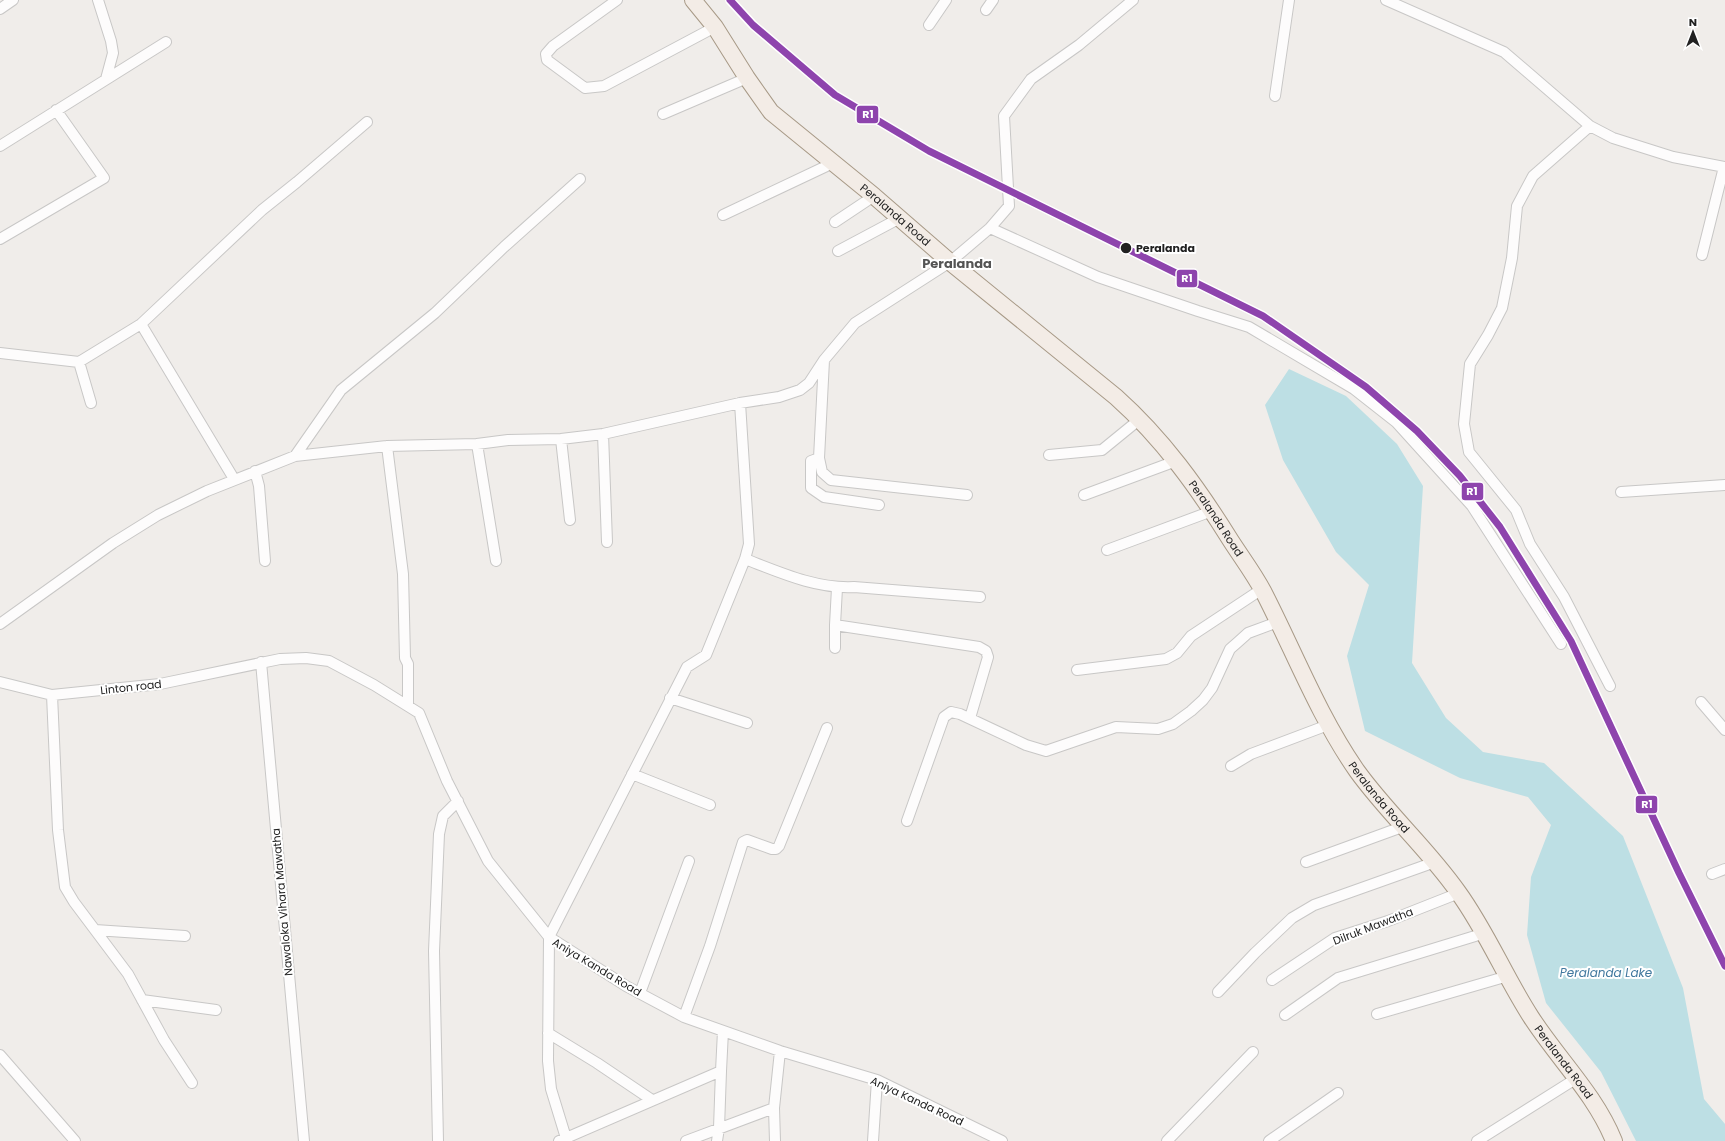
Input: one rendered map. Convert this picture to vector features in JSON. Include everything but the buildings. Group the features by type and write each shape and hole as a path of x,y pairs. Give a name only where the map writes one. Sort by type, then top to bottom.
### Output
{"main road":[{"name":"Peralanda Road","path":"693,0 715,27 747,78 771,112 874,196 950,262 1140,419 1176,461 1212,511 1262,589 1328,725 1357,771 1402,827 1435,862 1459,893 1485,933 1532,1019 1592,1099 1614,1141"}],"street":[{"path":"0,9 13,0"},
{"path":"98,0 111,41 113,53 106,79"},
{"path":"617,0 553,46 546,54 547,60 585,88 604,86 715,27"},
{"path":"929,25 946,0"},
{"path":"986,10 993,0"},
{"path":"0,624 113,543 158,515 206,491 296,456 387,446 477,444 508,440 561,439 603,434 740,403 779,397 800,390 809,383 824,360 854,323 950,262 990,228 1009,206 1004,116 1031,79 1079,45 1133,0"},
{"path":"1275,96 1289,0"},
{"path":"1386,0 1504,52 1590,126 1613,138 1673,157 1725,167 1702,255"},
{"path":"0,146 166,42"},
{"path":"662,114 747,78"},
{"path":"0,239 104,178 56,110"},
{"path":"0,353 79,362 141,324 257,215 367,122"},
{"path":"1590,126 1533,176 1516,206 1512,258 1502,308 1488,335 1470,364 1464,424 1469,452 1516,510 1530,544 1564,597 1610,686"},
{"path":"723,215 833,163"},
{"path":"296,456 341,390 435,313 504,247 580,179"},
{"path":"835,222 874,196"},
{"path":"838,251 900,218"},
{"path":"990,228 1098,277 1249,327 1354,389 1396,422 1472,506 1561,644"},
{"path":"141,324 234,480"},
{"path":"824,360 819,458 822,472 831,480 967,495"},
{"path":"79,362 91,403"},
{"path":"721,1070 562,1140 551,1089 548,1033 549,938 687,667 706,655 744,559 749,544 740,403"},
{"path":"1049,455 1102,450 1140,419"},
{"path":"603,434 607,542"},
{"path":"561,439 570,520"},
{"path":"477,444 496,561"},
{"path":"387,446 403,574 404,658 408,664 408,706"},
{"path":"819,458 811,461 811,488 824,497 879,505"},
{"path":"1084,495 1176,461"},
{"path":"256,471 259,486 265,561"},
{"path":"1621,492 1725,485"},
{"path":"1107,550 1212,511"},
{"path":"744,559 790,576 837,588 854,587 980,596"},
{"path":"834,648 837,588"},
{"path":"1077,670 1166,659 1177,653 1191,636 1262,589"},
{"path":"907,821 944,717 951,712 970,718 1026,745 1046,751 1116,727 1158,729 1173,724 1203,700 1212,688 1230,649 1248,634 1278,622"},
{"path":"835,625 979,646 986,651 988,657 970,718"},
{"name":"Aniya Kanda Road","path":"261,662 280,659 306,658 330,661 374,685 420,713 447,781 488,861 549,938 640,994 684,1017 780,1052 878,1080 1002,1141"},
{"name":"Linton road","path":"0,682 52,695 160,684 261,662"},
{"name":"Nawaloka Vihara Mawatha","path":"261,662 304,1141"},
{"path":"52,695 58,830 65,886 74,902 128,974 164,1040 192,1083"},
{"path":"670,698 747,723"},
{"path":"1701,702 1725,730"},
{"path":"1231,766 1251,754 1328,725"},
{"path":"684,1017 710,946 743,842 747,840 772,849 776,849 779,846 826,728"},
{"path":"632,774 710,805"},
{"path":"438,1141 434,950 439,834 443,816 458,801"},
{"path":"1306,862 1402,827"},
{"path":"640,994 689,861"},
{"path":"1218,992 1255,953 1292,918 1314,905 1435,862"},
{"path":"1712,874 1725,869"},
{"name":"Dilruk Mawatha","path":"1272,980 1335,938 1388,921 1459,893"},
{"path":"95,930 185,936"},
{"path":"1285,1014 1338,978 1485,933"},
{"path":"1377,1014 1508,976"},
{"path":"142,1000 216,1010"},
{"path":"717,1141 719,1128 723,1031"},
{"path":"548,1033 597,1063 652,1100"},
{"path":"775,1141 774,1108 780,1052"},
{"path":"1167,1141 1253,1052"},
{"path":"0,1055 75,1141"},
{"path":"1477,1141 1577,1078"},
{"path":"873,1141 878,1080"},
{"path":"1268,1141 1338,1093"},
{"path":"686,1141 774,1108"}],"water":[{"name":"Peralanda Lake","path":"1289,369 1346,396 1397,444 1423,486 1412,663 1446,718 1483,752 1544,763 1623,836 1683,988 1704,1099 1725,1124 1725,1141 1636,1141 1601,1072 1546,1003 1527,935 1531,877 1551,825 1528,797 1460,778 1365,731 1347,656 1369,585 1336,552 1283,460 1265,405"}],"transit line":[{"name":"R1","path":"730,0 753,25 835,95 929,151 1263,316 1366,387 1417,431 1460,476 1500,527 1571,641 1679,873 1725,966"}],"place":[{"name":"Peralanda","path":"1126,248"}],"district":[{"name":"Peralanda","path":"957,263"}]}
